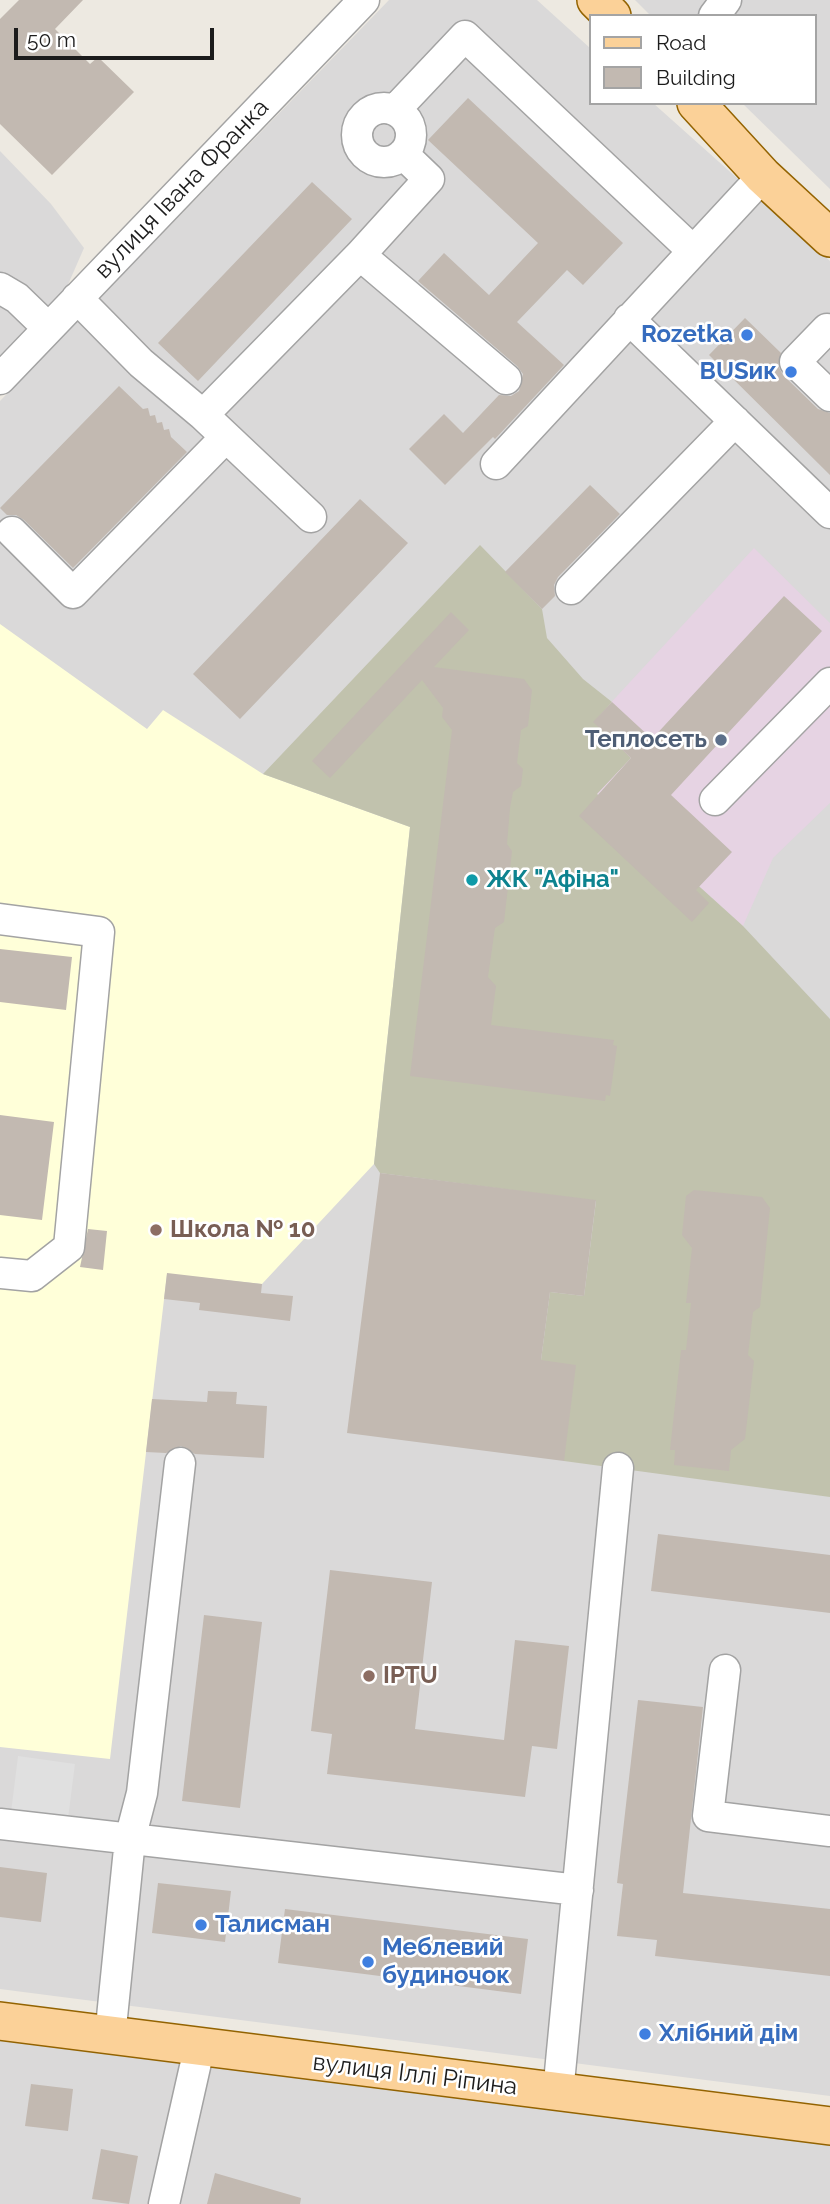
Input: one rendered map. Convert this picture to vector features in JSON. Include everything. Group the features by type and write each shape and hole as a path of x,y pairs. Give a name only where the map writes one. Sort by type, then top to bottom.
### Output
{"main road":[{"path":"596,0 610,14"},
{"path":"698,105 763,176 829,234"},
{"name":"вулиця Іллі Ріпина","path":"0,2021 199,2049 830,2126"}],"street":[{"name":"вулиця Івана Франка","path":"0,379 364,0"},
{"path":"715,14 726,0"},
{"path":"395,110 465,36 692,250"},
{"path":"382,108 395,110 406,118 411,130 410,143 403,154 393,160 375,160 364,152 358,141 359,126 365,116 382,108"},
{"path":"203,415 360,255 429,179 403,154"},
{"path":"496,464 763,176"},
{"path":"360,255 506,379"},
{"path":"77,298 141,363 203,415 311,517"},
{"path":"6,300 48,328"},
{"path":"629,319 830,513"},
{"path":"830,332 827,329 795,362 830,396"},
{"path":"571,589 734,421"},
{"path":"12,532 73,593 225,438"},
{"path":"715,800 830,683"},
{"path":"0,919 100,932 69,1247 32,1276 0,1273"},
{"path":"110,2037 130,1839 142,1793 180,1463"},
{"path":"558,2093 618,1468"},
{"path":"725,1670 708,1816 830,1831"},
{"path":"0,1824 578,1890"},
{"path":"164,2204 199,2049"}],"shaded area":[{"path":"389,0 537,0 588,46 588,105 655,105 830,261 830,2096 0,1989 0,401"},
{"path":"635,0 830,0 830,189 744,105 816,105 816,14 649,14"},
{"path":"0,151 51,204 84,248 63,296 0,362"},
{"path":"480,545 542,609 547,638 583,679 612,702 594,722 631,758 597,794 743,926 830,1019 830,1497 564,1461 541,1360 550,1292 584,1296 596,1201 380,1173 374,1164 410,827 263,774"},
{"name":"Теплосеть","path":"754,548 830,623 830,803 773,858 743,926 597,794 593,722"},
{"name":"Школа № 10","path":"0,624 147,729 163,710 263,774 410,827 374,1164 262,1284 167,1274 110,1759 0,1747"},
{"path":"18,1756 75,1764 67,1827 10,1820"},
{"path":"0,2036 830,2126 830,2204 0,2204"}],"building":[{"path":"19,0 83,0 55,29 90,64 98,57 134,92 52,175 0,124 0,19"},
{"path":"468,98 623,243 583,285 567,270 517,322 564,365 495,439 493,437 445,485 409,449 444,414 463,433 499,395 511,396 519,391 523,374 418,281 444,253 489,295 538,243 428,140"},
{"path":"312,182 352,219 198,381 158,343"},
{"path":"745,318 781,353 778,366 783,375 818,409 830,413 830,475 709,355"},
{"path":"119,386 143,409 148,408 150,416 155,415 157,423 162,422 164,430 169,429 171,437 187,452 73,568 24,520 16,515 7,515 0,508"},
{"path":"590,485 620,514 558,577 554,585 555,596 542,609 505,572"},
{"path":"360,499 408,543 240,719 193,674"},
{"path":"784,596 822,631 671,795 732,852 696,890 709,903 692,922 579,816 631,758 593,722 612,702 652,739"},
{"name":"ЖК \"Афіна\"","path":"451,612 469,630 434,667 524,679 532,690 528,726 521,730 517,763 523,769 521,786 513,792 510,808 507,844 512,851 504,922 495,928 488,977 496,986 491,1025 614,1040 613,1045 617,1046 610,1096 606,1095 605,1101 410,1076 452,730 442,717 443,708 422,680 330,778 312,761"},
{"path":"0,949 72,957 66,1010 0,1002"},
{"path":"0,1115 54,1122 42,1220 0,1215"},
{"path":"380,1173 596,1200 584,1296 550,1292 541,1360 576,1365 564,1461 347,1433"},
{"path":"694,1190 762,1197 770,1208 760,1307 753,1312 748,1355 754,1361 745,1439 731,1450 729,1471 674,1465 675,1450 670,1450 681,1350 686,1350 691,1303 686,1303 692,1248 682,1235 686,1196"},
{"path":"88,1229 107,1231 103,1270 80,1267"},
{"path":"167,1273 262,1284 261,1293 293,1296 290,1321 199,1310 200,1303 164,1299"},
{"path":"208,1391 237,1392 236,1404 267,1406 264,1458 195,1454 181,1446 166,1453 146,1452 152,1399 207,1402"},
{"path":"658,1534 830,1555 830,1613 651,1591"},
{"name":"IPTU","path":"330,1570 432,1582 415,1729 504,1740 515,1640 569,1646 557,1749 532,1746 525,1797 327,1774 332,1734 311,1731"},
{"path":"204,1615 262,1622 240,1808 182,1801"},
{"path":"638,1700 703,1707 683,1893 830,1909 830,1976 655,1956 657,1940 617,1936 623,1884 617,1883"},
{"path":"0,1867 47,1873 41,1922 0,1917"},
{"path":"158,1883 231,1891 225,1942 152,1933"},
{"path":"285,1909 528,1939 521,1994 278,1963"},
{"path":"31,2084 73,2089 68,2131 25,2126"},
{"path":"101,2149 138,2156 129,2204 92,2199"},
{"path":"215,2173 301,2198 300,2204 207,2204"}],"place":[{"name":"Rozetka","path":"747,335"},
{"name":"BUSик","path":"791,372"},
{"name":"Теплосеть","path":"721,740"},
{"name":"ЖК \"Афіна\"","path":"472,880"},
{"name":"Школа № 10","path":"156,1230"},
{"name":"IPTU","path":"369,1676"},
{"name":"Талисман","path":"201,1925"},
{"name":"Меблевий будиночок","path":"368,1962"},
{"name":"Хлібний дім","path":"645,2034"}]}
